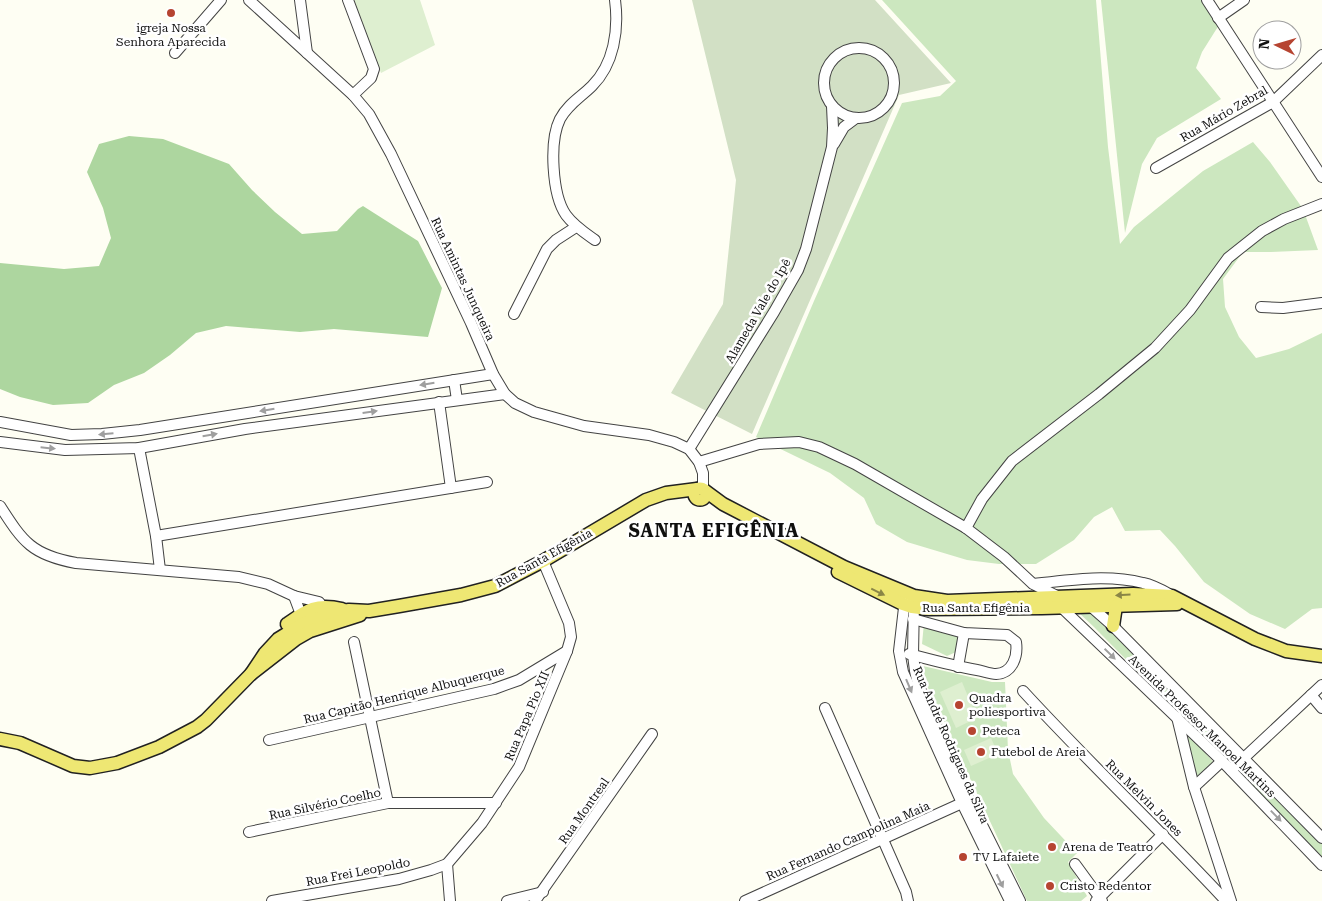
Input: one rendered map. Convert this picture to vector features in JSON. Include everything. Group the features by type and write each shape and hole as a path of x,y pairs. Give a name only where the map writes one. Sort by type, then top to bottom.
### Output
{"main road":[{"name":"Rua Santa Efigênia","path":"251,674 265,652 285,634 305,622 349,610 369,611 478,591 495,586 543,561 628,511 701,491 844,575 910,604 941,610 1061,602 1080,597 1133,594 1172,596 1255,639 1278,648 1322,656"},
{"name":"Rua Santa Efigênia","path":"1061,602 1090,606 1187,604"},
{"path":"1113,626 1116,606"},
{"path":"305,622 313,608 325,616"},
{"name":"Rua Santa Efigênia","path":"325,616 356,617 369,611"},
{"name":"Rua Santa Efigênia","path":"0,739 20,743 73,766 90,768 117,764 159,747 197,727 251,674 296,639 305,622"}],"street":[{"path":"176,53 221,0"},
{"path":"300,0 307,53"},
{"path":"348,0 374,69 371,78 353,95"},
{"path":"595,240 576,227 565,214 555,183 554,135 559,120 567,107 592,85 603,73 607,65 615,40 615,0"},
{"path":"1207,0 1322,177"},
{"path":"1218,18 1244,0"},
{"name":"Rua Amintas Junqueira","path":"253,2 353,95 369,114 391,154 504,394 515,403 534,412 584,426 661,438 689,449"},
{"path":"862,48 875,52 886,60 892,72 894,86 890,99 881,110 869,117 856,118 842,114 832,106 825,94 824,80 828,66 836,56 848,49 862,48"},
{"name":"Rua Mário Zebral","path":"1156,168 1273,102 1322,55"},
{"name":"Alameda Vale do Ipê","path":"689,449 798,270 806,248 832,147 832,106"},
{"name":"Alameda Vale do Ipê","path":"832,147 844,127 856,118"},
{"path":"966,528 982,499 1012,461 1155,348 1190,310 1228,258 1262,231 1284,219 1322,204"},
{"path":"514,314 548,248 556,240 576,227"},
{"path":"1261,307 1283,308 1322,303"},
{"path":"0,422 71,435 102,434 493,374"},
{"path":"454,380 457,400"},
{"path":"0,442 65,450 139,448 245,429 504,394"},
{"path":"439,402 451,488"},
{"path":"242,414 245,429"},
{"name":"Avenida Professor Manoel Martins","path":"699,462 759,444 799,442 819,447 855,464 966,528 1004,557 1033,584 1061,602 1231,770 1322,864"},
{"path":"139,448 156,536 160,570"},
{"path":"689,449 699,462 703,474 701,491"},
{"path":"156,536 487,482"},
{"path":"0,506 24,540 38,552 56,560 76,564 254,579 294,596 313,600 325,616"},
{"name":"Rua Papa Pio XII","path":"447,864 496,803 519,767 568,651 569,623 543,561"},
{"path":"1033,584 1087,579 1113,579 1142,582 1172,596"},
{"path":"294,596 305,622"},
{"name":"Avenida Professor Manoel Martins","path":"1080,597 1113,626 1322,838"},
{"path":"899,651 958,667 996,674 1006,671 1013,664 1018,652 1016,642 1007,635 964,633 910,604"},
{"name":"Rua André Rodrigues da Silva","path":"910,604 899,651 900,662 962,803 1010,901"},
{"name":"Rua André Rodrigues da Silva","path":"910,604 914,671 922,693 970,801 1020,901"},
{"path":"958,667 964,633"},
{"path":"354,642 388,803"},
{"name":"Rua Capitão Henrique Albuquerque","path":"269,740 494,689 519,680 568,651"},
{"path":"1231,770 1322,685"},
{"name":"Rua Melvin Jones","path":"1023,691 1076,748 1163,834 1226,901"},
{"path":"1310,695 1322,708"},
{"path":"824,708 906,892 908,901"},
{"path":"1177,717 1194,787 1230,901"},
{"name":"Rua Montreal","path":"535,901 652,734"},
{"path":"1194,787 1222,761"},
{"name":"Rua Silvério Coelho","path":"249,832 388,803 496,803"},
{"name":"Rua Fernando Campolina Maia","path":"745,901 812,869 883,840 962,803"},
{"path":"1075,864 1099,900 1163,834"},
{"path":"447,864 450,901"},
{"name":"Rua Frei Leopoldo","path":"272,901 399,878 447,864"},
{"path":"507,901 543,892"}],"green space":[{"path":"354,0 420,0 435,45 381,73"},
{"path":"692,0 875,0 951,83 899,95 752,434 671,393 723,304 736,180"},
{"path":"882,0 1096,0 1108,147 1120,244 1134,227 1203,171 1253,142 1270,162 1303,209 1318,250 1243,252 1223,279 1225,307 1239,337 1256,358 1289,349 1322,333 1322,608 1312,609 1285,629 1250,614 1204,582 1160,530 1125,531 1112,507 1094,517 1074,540 1036,564 999,564 967,560 907,542 876,524 864,498 830,473 756,437 902,103 940,96 956,81"},
{"path":"1101,0 1201,0 1219,25 1202,52 1196,68 1221,99 1157,138 1142,164 1125,233"},
{"path":"129,136 163,139 229,164 252,190 302,234 337,231 363,206 418,241 442,288 428,337 334,329 300,332 226,326 196,333 170,355 144,373 114,385 88,403 53,405 20,397 0,389 0,263 64,269 99,266 111,238 103,208 87,172 99,144"},
{"path":"1076,610 1088,610 1240,757 1231,766"},
{"path":"924,623 958,636 959,647 956,652 947,656 922,644"},
{"path":"923,666 992,682 1005,682 1008,750 1013,774 1044,818 1077,853 1068,862 1087,896 1081,901 1027,901 923,677"},
{"name":"Quadra poliesportiva","path":"962,682 977,718 956,728 940,692"},
{"path":"1183,728 1216,765 1196,778"},
{"name":"Futebol de Areia","path":"991,738 998,754 971,766 964,750"},
{"path":"1242,762 1322,837 1322,861 1232,771"}],"place":[{"name":"igreja Nossa Senhora Aparecida","path":"171,13"},
{"name":"Quadra poliesportiva","path":"959,705"},
{"name":"Peteca","path":"972,731"},
{"name":"Futebol de Areia","path":"981,752"},
{"name":"Arena de Teatro","path":"1052,847"},
{"name":"TV Lafaiete","path":"963,857"},
{"name":"Cristo Redentor","path":"1050,886"}],"district":[{"name":"SANTA EFIGÊNIA","path":"714,530"}]}
